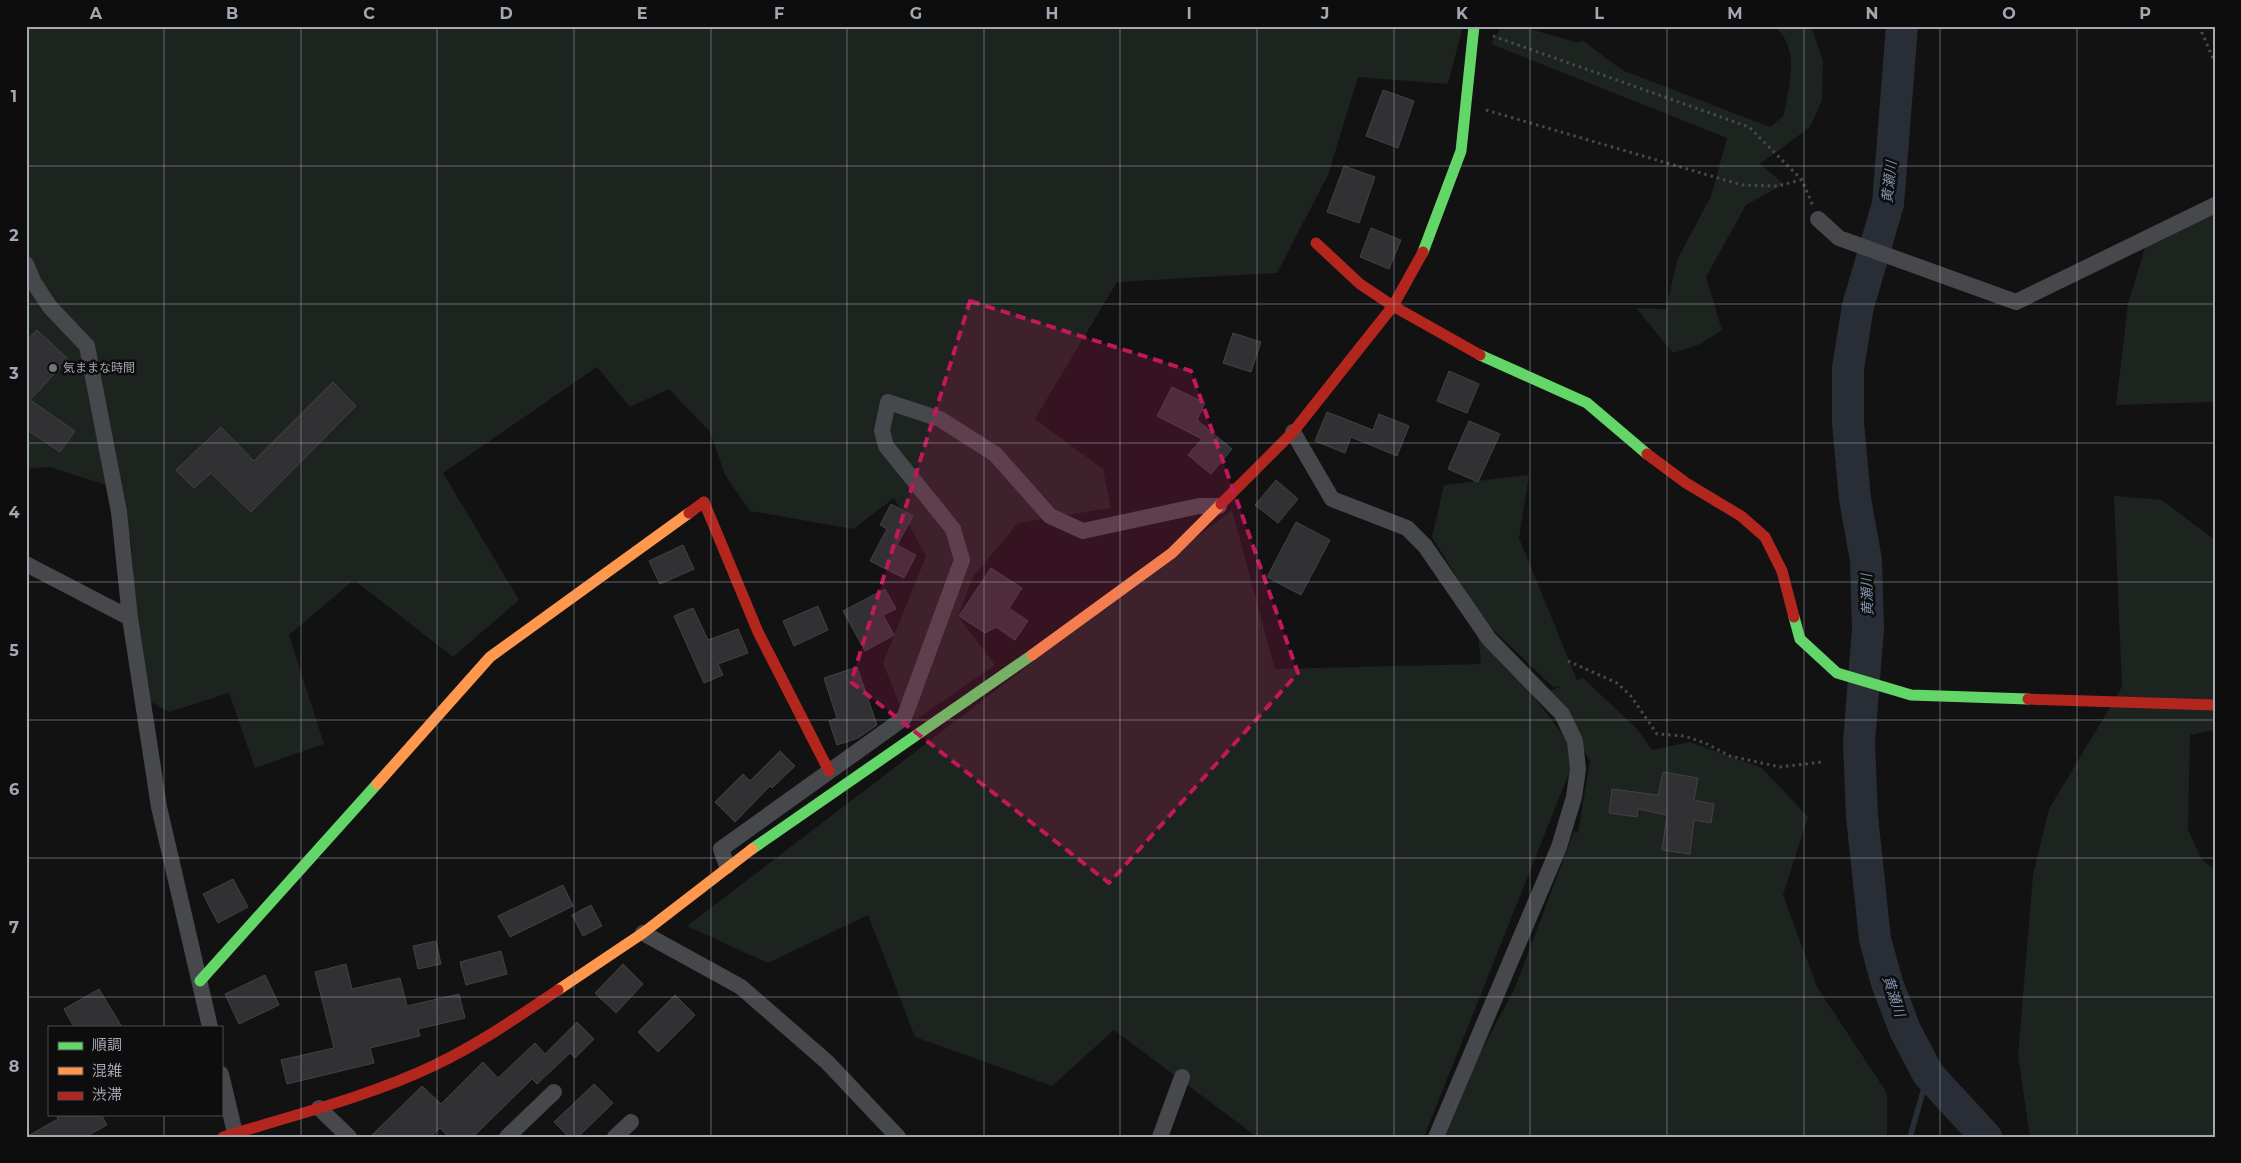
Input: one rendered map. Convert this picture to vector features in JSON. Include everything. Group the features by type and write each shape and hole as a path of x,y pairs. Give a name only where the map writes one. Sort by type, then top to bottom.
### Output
{"street":[{"path":"222,1082 229,1135 387,1086 436,1066 494,1032 643,933 727,866 1023,662 1172,553 1293,432 1393,306 1420,257 1448,188 1460,151 1474,28"},
{"path":"1818,218 1840,238 1890,254 2016,302 2215,205"},
{"path":"1316,243 1360,284 1393,306 1486,359 1587,403 1654,460 1686,483 1741,516 1765,536 1778,562 1800,639 1816,656 1837,673 1885,689 1911,695 2215,706"},
{"path":"26,264 34,283 50,307 88,346 119,512 130,618 160,808 210,1026"},
{"path":"727,866 721,849 904,718 962,560 954,529 886,446 882,430 888,402 940,419 996,454 1050,516 1083,531 1199,506 1219,506"},
{"path":"1293,432 1332,499 1407,528 1425,546 1489,639 1562,714 1576,741 1578,768 1574,797 1559,847 1436,1137"},
{"path":"200,981 490,657 704,502 758,632 828,771"},
{"path":"26,564 130,618"},
{"path":"643,933 741,987 827,1062 898,1137"},
{"path":"1160,1137 1182,1077"},
{"path":"507,1137 554,1092"},
{"path":"318,1108 348,1137"},
{"path":"615,1137 631,1122"}],"path":[{"path":"2199,26 2215,63"},
{"path":"1474,28 1749,127 1802,180 1818,218"},
{"path":"1466,104 1742,185 1778,186 1802,180"},
{"path":"1568,661 1616,683 1631,696 1658,734 1685,736 1707,744 1730,756 1780,767 1823,762"}],"highlighted area":[{"path":"970,301 1191,371 1298,673 1109,883 851,682"}],"shaded area":[{"path":"26,26 1463,26 1448,84 1358,77 1328,175 1277,273 1117,282 1035,419 1103,469 1111,508 1018,523 973,577 958,616 995,665 917,719 902,711 883,663 926,556 894,498 853,529 750,511 725,475 710,432 669,389 630,407 597,367 443,473 519,600 453,657 354,580 289,635 324,744 255,768 229,693 169,712 142,697 131,540 112,487 50,467 26,469"},
{"path":"1502,26 1520,26 1579,43 1582,40 1622,70 1770,127 1784,115 1791,68 1788,45 1774,26 1811,26 1823,61 1822,100 1810,127 1760,164 1784,184 1746,205 1706,277 1722,330 1698,345 1673,353 1636,308 1666,309 1677,260 1711,196 1727,138 1491,44"},
{"path":"2215,210 2215,406 2212,402 2116,405 2128,304 2149,235"},
{"path":"1529,475 1519,538 1577,680 1583,678 1637,729 1652,750 1690,742 1762,768 1808,817 1783,895 1817,987 1887,1093 1887,1137 1438,1137 1436,1135 1515,988 1574,831 1578,833 1590,761 1548,692 1561,686 1553,687 1483,620 1432,537 1444,485"},
{"path":"2114,496 2162,500 2215,540 2215,730 2190,735 2188,830 2201,858 2215,871 2215,1137 2030,1137 2018,1056 2033,875 2049,809 2122,687"},
{"path":"1232,510 1275,669 1481,664 1477,623 1577,753 1424,1137 1257,1137 1114,1030 1052,1086 915,1037 868,915 768,963 687,926"}],"building":[{"path":"1383,90 1414,101 1398,148 1366,136"},
{"path":"1344,166 1375,177 1359,223 1327,212"},
{"path":"1371,228 1401,240 1389,269 1360,257"},
{"path":"37,330 68,359 30,400 75,431 60,452 26,429 26,341"},
{"path":"1233,333 1261,342 1251,372 1223,363"},
{"path":"1449,371 1479,384 1467,413 1437,401"},
{"path":"333,382 356,406 251,512 211,473 194,488 176,470 221,427 254,461"},
{"path":"1172,387 1205,403 1197,420 1232,449 1211,474 1188,455 1202,439 1157,416"},
{"path":"1327,412 1373,430 1379,414 1409,426 1397,456 1351,437 1345,453 1315,441"},
{"path":"1469,421 1500,434 1478,482 1448,469"},
{"path":"1276,480 1298,499 1278,523 1255,505"},
{"path":"891,504 913,516 897,545 916,555 904,578 870,561 887,529 880,525"},
{"path":"1296,522 1330,540 1301,595 1267,577"},
{"path":"683,545 694,569 660,584 649,561"},
{"path":"991,568 1022,588 1009,608 1028,621 1015,640 996,627 985,633 959,616"},
{"path":"885,589 896,609 883,615 894,635 865,651 843,611"},
{"path":"818,606 828,630 794,646 783,621"},
{"path":"693,608 708,640 738,629 748,653 718,664 723,675 704,683 674,616"},
{"path":"857,667 877,725 858,738 837,745 829,721 837,718 824,678"},
{"path":"780,751 795,766 772,788 770,786 735,822 715,802 743,774 750,781"},
{"path":"1663,772 1698,778 1694,800 1714,804 1711,823 1694,820 1690,854 1662,850 1667,815 1638,809 1637,817 1609,813 1612,789 1658,795"},
{"path":"233,879 248,907 218,923 203,894"},
{"path":"563,885 573,906 510,937 498,916"},
{"path":"591,905 602,926 583,936 572,915"},
{"path":"436,941 441,964 418,969 413,946"},
{"path":"501,951 507,974 466,985 460,962"},
{"path":"346,964 352,989 400,978 407,1006 459,994 465,1018 418,1029 420,1036 370,1048 374,1063 287,1084 281,1060 334,1048 315,972"},
{"path":"623,964 643,984 616,1013 595,993"},
{"path":"265,975 279,1005 239,1024 225,994"},
{"path":"99,989 121,1026 73,1026 64,1009"},
{"path":"675,995 695,1015 658,1052 638,1032"},
{"path":"577,1022 594,1039 575,1058 570,1053 537,1084 532,1079 473,1137 449,1137 440,1128 431,1137 370,1137 422,1086 441,1104 483,1062 498,1078 535,1043 545,1054"},
{"path":"594,1084 613,1103 578,1137 569,1137 554,1122"},
{"path":"57,1116 102,1116 107,1125 85,1137 26,1137 58,1119"}],"waterway":[{"name":"黄瀬川","path":"1902,26 1888,204 1858,306 1848,368 1848,423 1855,499 1866,560 1868,629 1859,742 1862,816 1875,939 1887,983 1905,1030 1928,1074 1986,1137"},
{"path":"1910,1137 1928,1074"}],"traffic: fast":[{"path":"1423,252 1461,151 1474,26"},
{"path":"1480,355 1587,403 1647,454"},
{"path":"1794,617 1800,639 1837,673 1911,695 2028,699"},
{"path":"752,849 1032,655"},
{"path":"200,981 377,784"}],"traffic: slow":[{"path":"1032,655 1172,553 1221,504"},
{"path":"377,784 490,657 689,513"},
{"path":"558,990 643,933 752,849"}],"traffic: jam":[{"path":"1316,243 1360,284 1393,306 1480,355"},
{"path":"1221,504 1293,432 1393,306 1423,252"},
{"path":"1647,454 1686,483 1741,516 1765,537 1782,571 1794,617"},
{"path":"689,513 704,502 758,632 829,771"},
{"path":"2028,699 2215,705"},
{"path":"223,1137 330,1105 410,1076 467,1048 558,990"}],"place":[{"name":"気ままな時間","path":"53,368"}]}
